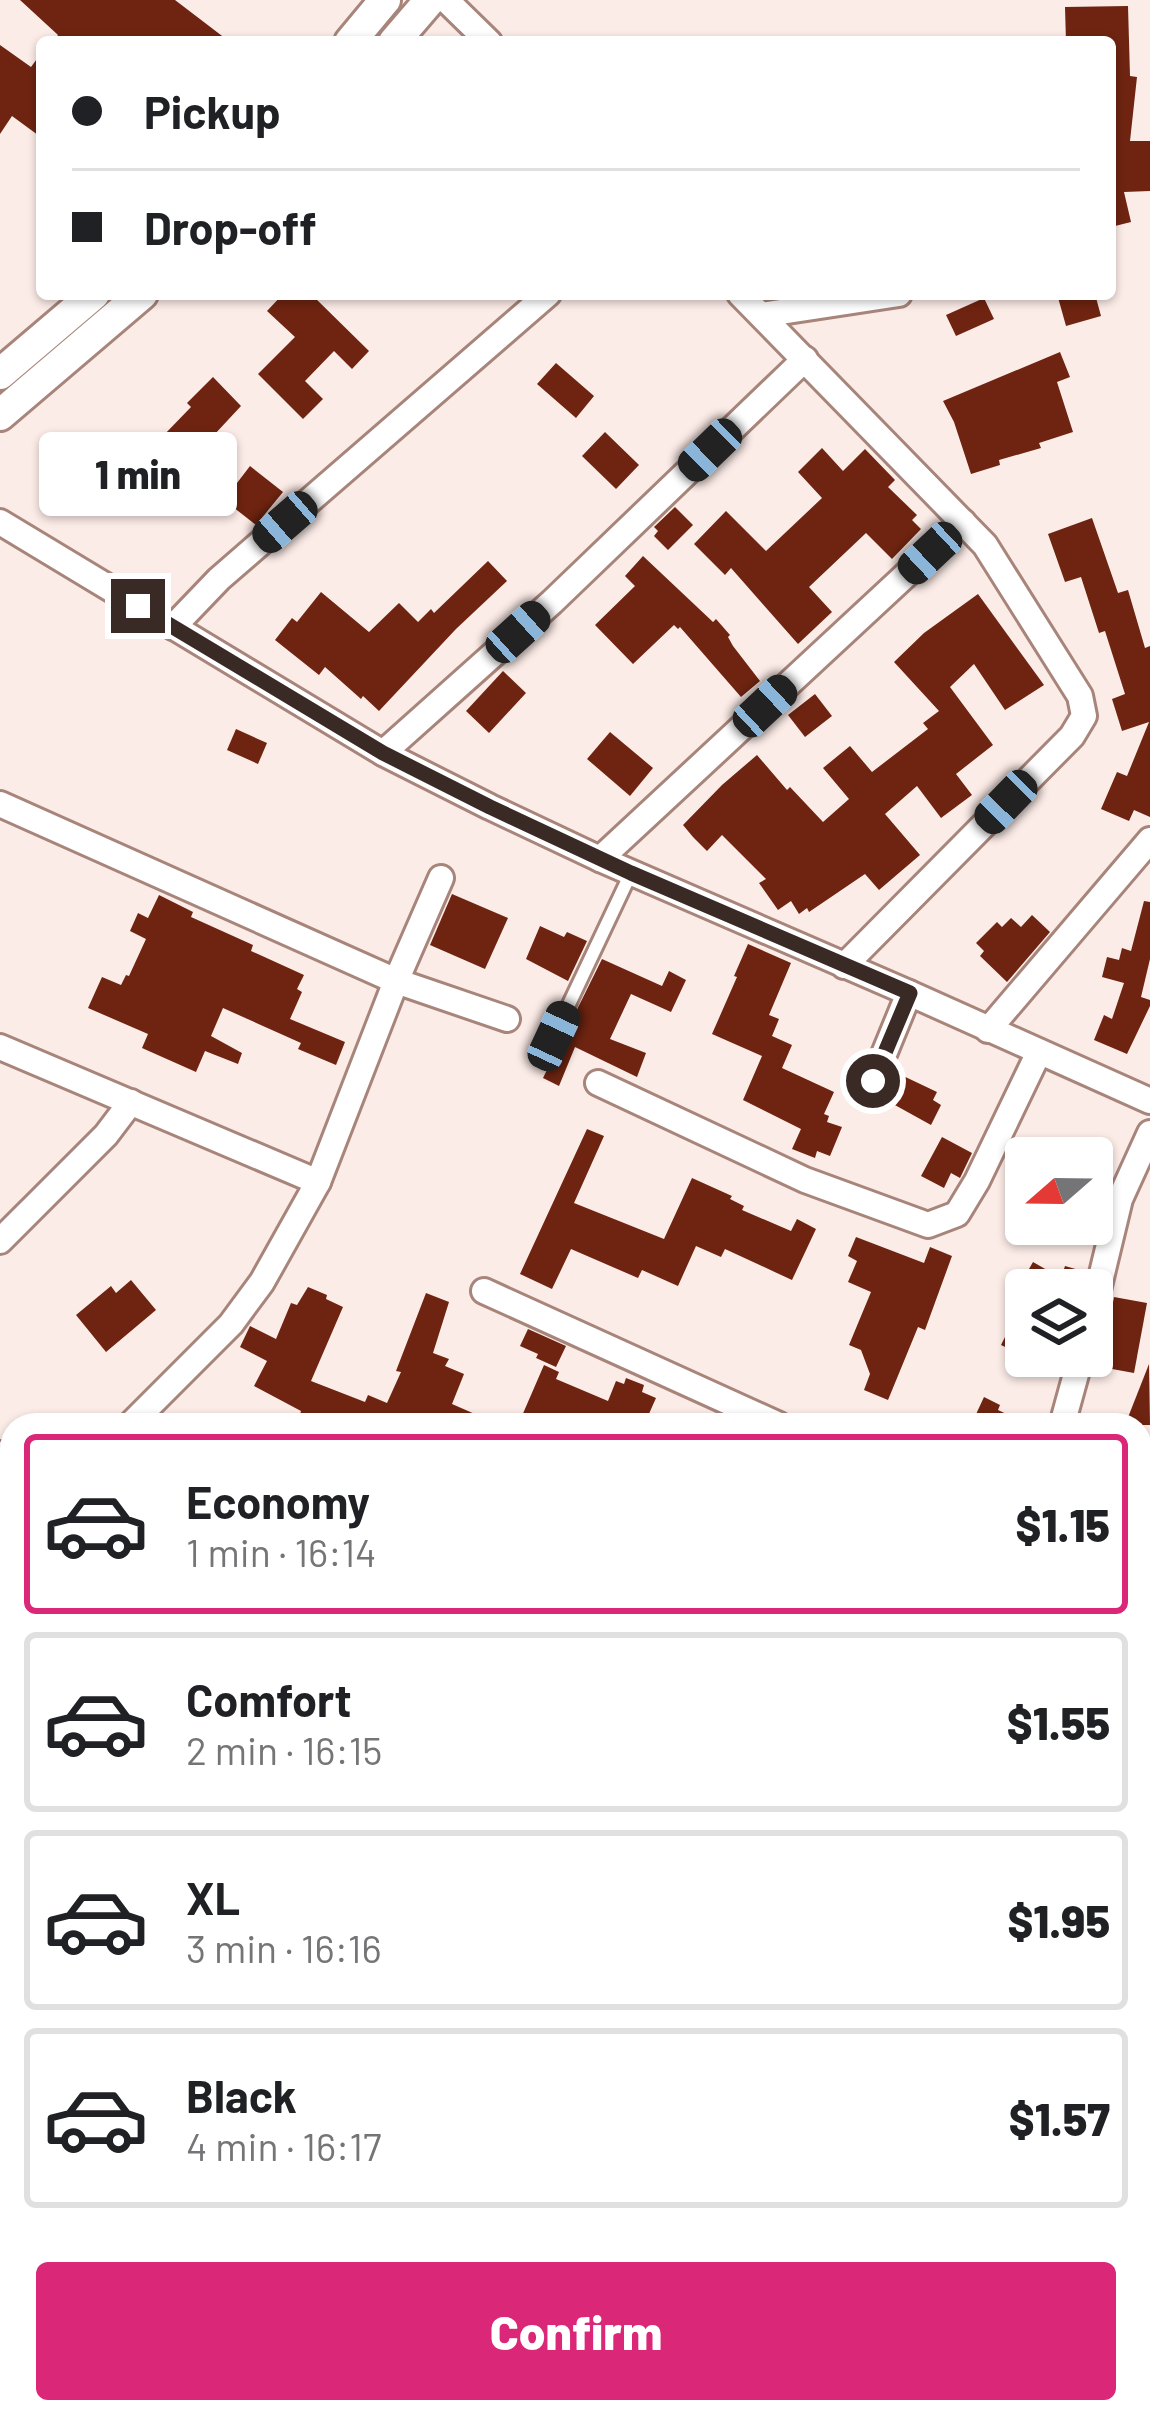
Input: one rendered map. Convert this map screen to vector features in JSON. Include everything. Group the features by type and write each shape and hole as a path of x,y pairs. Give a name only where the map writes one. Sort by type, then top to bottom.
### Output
{"street":[{"path":"355,36 385,0"},
{"path":"399,36 430,0"},
{"path":"446,0 483,36"},
{"path":"0,374 87,300"},
{"path":"0,415 135,300"},
{"path":"173,627 219,579 541,300"},
{"path":"746,300 985,545 1080,696 1084,716 1072,736 844,966"},
{"path":"761,315 859,300"},
{"path":"383,753 552,602 805,359"},
{"path":"0,522 383,753 600,859 1150,1101"},
{"path":"600,859 963,522"},
{"path":"0,804 396,981 507,1019"},
{"path":"988,1030 1150,840"},
{"path":"142,1413 247,1304 318,1182 441,878"},
{"path":"873,1081 910,993"},
{"path":"0,1047 318,1182"},
{"path":"598,1083 805,1180 928,1225 957,1214 1039,1052"},
{"path":"0,1241 106,1135 131,1102"},
{"path":"1103,1269 1120,1198 1150,1133"},
{"path":"484,1291 753,1413"},
{"path":"1064,1413 1075,1377"}],"lane":[{"path":"554,1036 631,873"}],"building":[{"path":"20,0 175,0 222,36 57,36"},
{"path":"1128,6 1130,76 1137,77 1130,141 1150,141 1150,191 1124,192 1131,222 1116,226 1116,36 1066,36 1065,7"},
{"path":"0,45 31,67 36,60 36,134 12,116 0,134"},
{"path":"277,300 317,300 369,351 352,369 334,351 305,381 323,399 303,419 258,374 295,337 267,311"},
{"path":"985,300 994,319 956,336 946,315"},
{"path":"1059,300 1097,300 1101,316 1066,326"},
{"path":"1060,352 1070,377 1057,382 1073,432 971,474 943,401"},
{"path":"556,363 594,396 576,418 537,384"},
{"path":"213,377 241,406 187,464 161,438"},
{"path":"605,432 639,465 616,489 582,456"},
{"path":"822,448 843,471 865,449 895,480 888,487 917,515 912,520 921,529 892,559 866,533 809,587 832,612 798,644 731,568 725,575 694,544 726,511 766,551 822,498 798,472"},
{"path":"250,466 283,492 256,525 224,500"},
{"path":"675,507 693,525 668,550 654,536 658,531 654,527"},
{"path":"1092,518 1118,593 1128,590 1145,648 1150,646 1150,817 1134,810 1129,821 1101,809 1117,772 1127,776 1149,722 1122,731 1112,699 1125,694 1105,631 1099,633 1081,577 1065,582 1048,534"},
{"path":"643,556 730,635 760,681 741,697 680,627 674,625 633,664 595,625 635,586 625,576"},
{"path":"488,561 507,581 379,711 325,667 319,675 275,640 321,592 369,632 399,603 418,622 431,609 434,613"},
{"path":"978,594 1044,685 1005,710 974,664 950,687 993,745 956,774 972,795 941,818 917,786 885,814 920,855 879,890 865,874 809,912 807,908 799,914 791,901 778,910 759,883 766,879 722,835 707,851 683,825 757,755 823,822 849,799 823,768 850,746 872,772 928,729 923,723 939,711 894,662 924,633"},
{"path":"503,671 526,693 489,733 466,711"},
{"path":"815,694 832,716 805,737 788,715"},
{"path":"236,729 267,743 258,764 227,750"},
{"path":"610,732 653,768 630,796 587,759"},
{"path":"452,894 508,918 485,969 430,945"},
{"path":"159,895 193,912 191,917 253,945 251,951 304,975 290,1019 345,1042 336,1065 298,1049 301,1043 223,1008 211,1036 242,1053 238,1064 205,1051 196,1072 142,1048 148,1034 88,1008 102,977 121,985 129,976 146,939 130,931 138,913 148,918"},
{"path":"1144,901 1150,902 1150,959 1141,997 1150,1000 1150,1006 1127,1054 1094,1040 1104,1015 1112,1019 1124,983 1102,977 1107,957 1119,960 1122,948 1131,951"},
{"path":"1032,915 1050,932 1007,982 980,956 984,951 976,943 997,922 1002,927 1011,918 1021,927"},
{"path":"540,926 587,941 568,981 526,959"},
{"path":"748,944 791,963 769,1015 779,1019 772,1036 792,1045 782,1068 834,1092 824,1114 829,1116 827,1122 842,1127 830,1156 817,1151 815,1158 792,1149 801,1129 743,1100 762,1056 712,1034"},
{"path":"602,959 662,986 669,971 686,980 671,1012 631,994 610,1039 646,1053 637,1077 575,1047 559,1086 543,1078"},
{"path":"897,1073 937,1092 933,1100 941,1105 931,1125 884,1099"},
{"path":"587,1129 604,1136 574,1203 664,1239 692,1178 732,1196 744,1206 742,1210 791,1231 797,1219 816,1229 792,1280 725,1249 721,1257 696,1246 678,1286 642,1270 638,1278 571,1249 552,1289 520,1274"},
{"path":"942,1137 972,1153 960,1178 951,1173 944,1188 921,1176"},
{"path":"856,1237 924,1263 930,1247 952,1256 925,1330 918,1327 888,1400 864,1390 870,1374 861,1350 849,1345 871,1292 848,1282 857,1261 848,1256"},
{"path":"131,1280 156,1310 106,1352 76,1315 111,1286 116,1293"},
{"path":"308,1287 343,1307 311,1381 365,1402 368,1395 387,1403 426,1293 449,1302 433,1353 449,1359 445,1366 464,1374 452,1404 473,1413 300,1413 254,1386 267,1361 240,1347 250,1326 276,1339 291,1303 297,1305"},
{"path":"1114,1297 1147,1303 1134,1373 1113,1369"},
{"path":"528,1329 566,1346 556,1367 520,1346"},
{"path":"1149,1364 1150,1413 1130,1413"},
{"path":"544,1365 559,1372 556,1379 608,1401 616,1381 624,1384 626,1378 644,1385 642,1392 656,1398 649,1413 523,1413"},
{"path":"984,1397 1004,1413 977,1413"}],"route":[{"path":"138,606 383,753 490,807 910,993 873,1081"}]}
